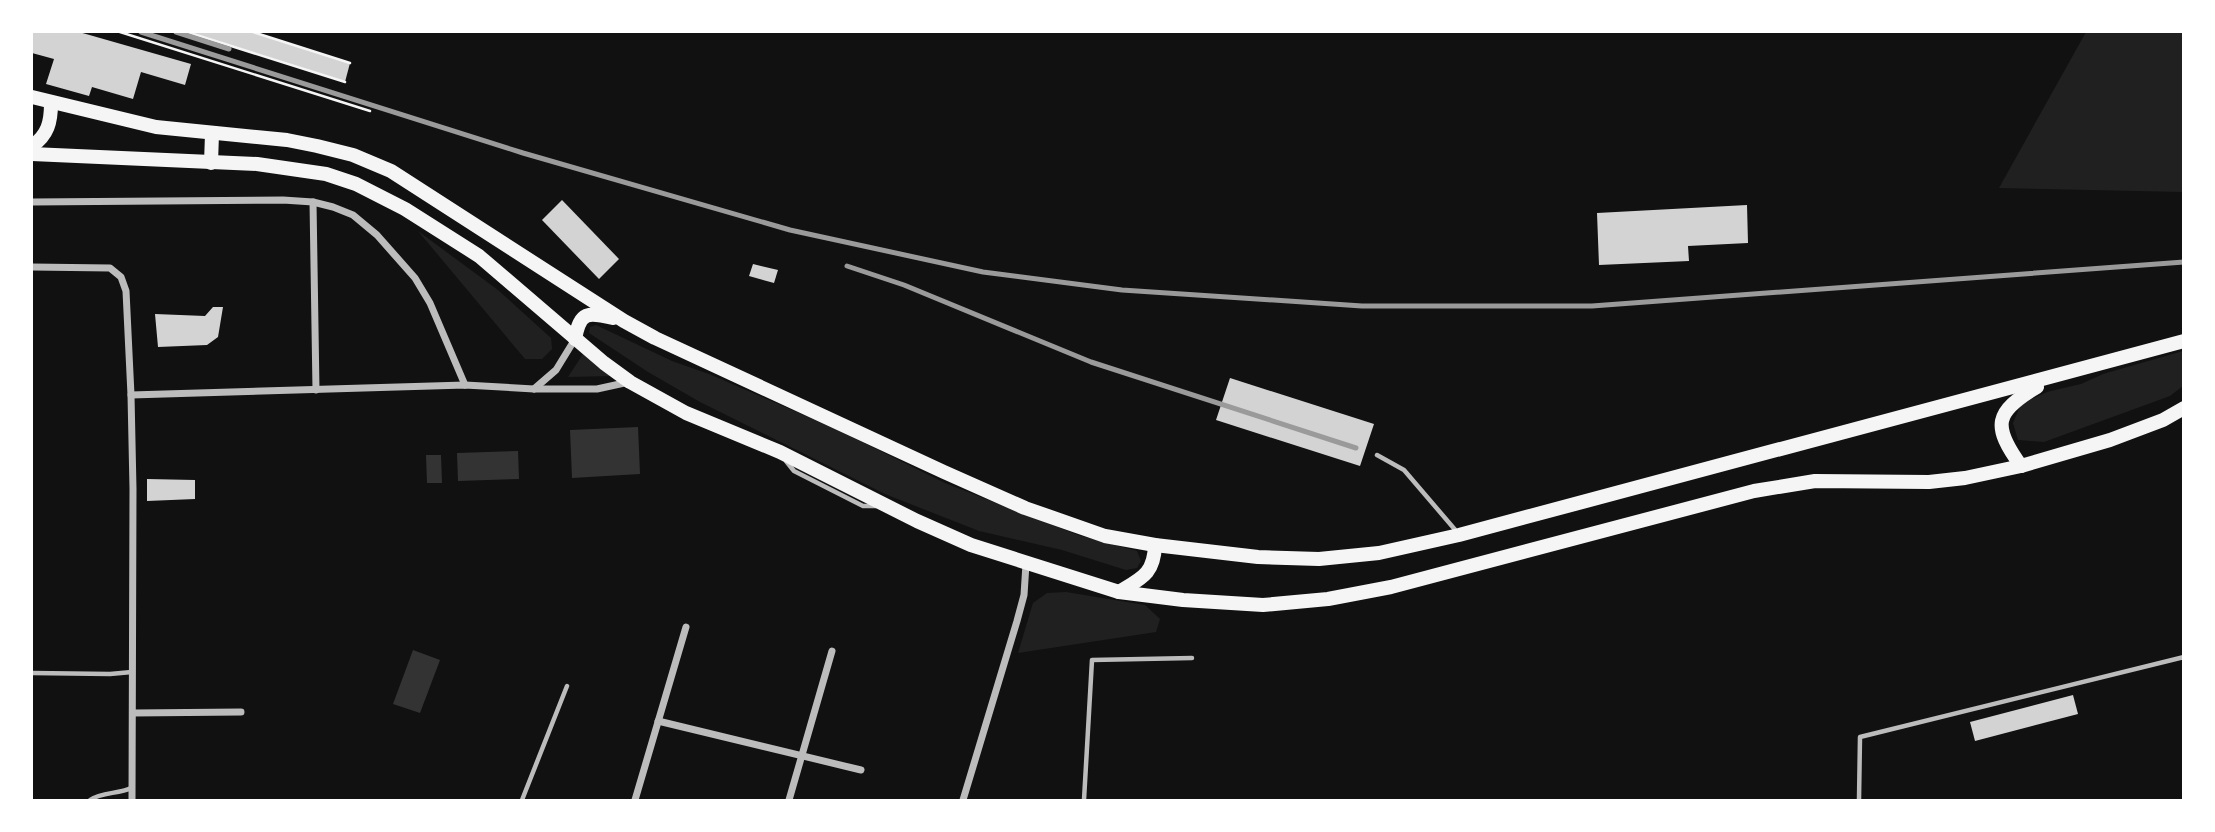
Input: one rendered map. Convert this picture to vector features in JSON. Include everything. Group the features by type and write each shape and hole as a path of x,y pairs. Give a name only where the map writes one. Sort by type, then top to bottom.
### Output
{"main road":[{"path":"32,97 156,127 286,140 353,155 391,171 624,321 655,338 1025,508 1105,536 1154,545 1258,557 1319,559 1379,553 1460,535 2183,341"},
{"path":"32,146 47,132 51,119 51,103"},
{"path":"211,163 212,134"},
{"path":"32,154 257,164 298,168 356,184 405,209 479,256 575,339 630,382 686,413 780,452 916,521 971,545 1119,592 1183,600 1263,605 1328,599 1391,587 1754,491 1815,481 1929,482 1965,478 2021,466 2110,440 2163,420 2183,408"},
{"path":"575,339 580,322 592,313 624,321"},
{"path":"2021,466 2003,437 2000,424 2006,409 2021,396 2057,376"},
{"path":"1119,592 1146,574 1152,565 1154,545"}],"street":[{"path":"32,202 283,200 313,202 353,215 377,235 415,278 430,303 465,385"},
{"path":"313,202 316,390"},
{"path":"32,267 110,268 121,277 125,291 131,395 132,800"},
{"path":"534,389 556,370 575,339"},
{"path":"131,395 465,385 597,389 630,382"},
{"path":"963,800 1024,595 1026,564"},
{"path":"635,800 686,627"},
{"path":"789,800 832,651"},
{"path":"133,713 241,712"},
{"path":"658,721 861,770"}],"lane":[{"path":"1377,455 1404,470 1460,535"},
{"path":"1859,800 1860,737 2183,657"},
{"path":"1084,800 1092,660 1192,658"},
{"path":"32,673 133,672"},
{"path":"522,800 567,686"},
{"path":"90,800 132,788"}],"path":[{"path":"120,32 370,111"},
{"path":"187,32 345,82"},
{"path":"253,32 350,63"}],"shaded area":[{"path":"2086,32 2183,32 2183,192 1999,188"},
{"path":"418,231 498,290 551,338 552,349 542,359 525,359"},
{"path":"596,325 672,361 709,374 834,428 945,483 1078,535 1137,551 1141,561 1137,568 1126,570 1062,550 979,531 885,494 700,402 648,372 589,333 590,327"},
{"path":"2183,351 2183,386 2170,396 2044,442 2018,440 2013,423 2021,404 2047,392 2081,384 2103,374"},
{"path":"583,354 613,376 568,377"},
{"path":"638,427 640,474 572,478 570,430"},
{"path":"518,451 519,479 458,481 457,453"},
{"path":"426,455 441,455 442,483 427,483"},
{"path":"1066,592 1145,605 1160,619 1156,632 1018,653 1033,603 1047,593"},
{"path":"413,650 440,660 420,713 393,704"}],"building":[{"path":"32,32 79,32 191,64 185,85 141,72 133,99 92,87 89,96 46,84 54,59 32,53"},
{"path":"189,32 253,32 350,63 345,82"},
{"path":"562,200 619,259 599,279 542,220"},
{"path":"1747,205 1748,243 1688,246 1689,261 1599,265 1597,213"},
{"path":"753,264 778,270 774,283 749,276"},
{"path":"213,307 223,307 218,337 207,345 158,347 155,314 205,316"},
{"path":"1230,378 1374,424 1360,466 1216,420"},
{"path":"147,479 195,480 195,499 147,501"},
{"path":"2073,695 2078,714 1975,741 1970,722"}],"railway":[{"path":"141,32 523,153 790,230 983,272 1122,290 1362,306 1592,306 2184,262"},
{"path":"176,32 229,49"},
{"path":"847,266 904,285 1091,362 1356,448"}]}
